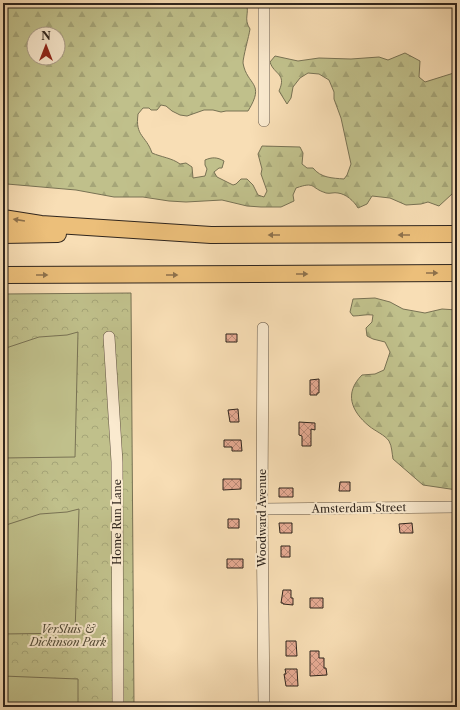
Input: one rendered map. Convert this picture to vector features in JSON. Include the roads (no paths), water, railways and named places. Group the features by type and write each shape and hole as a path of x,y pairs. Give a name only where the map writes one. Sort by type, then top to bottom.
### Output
{"highway":[{"path":"3,218 41,224 170,233"},
{"path":"3,235 170,233 263,235 457,234"},
{"path":"3,275 457,273"}],"street":[{"path":"264,3 264,121"},
{"name":"Woodward Avenue","path":"263,328 262,509 264,707"},
{"name":"Home Run Lane","path":"109,337 117,462 118,707"},
{"name":"Amsterdam Street","path":"262,509 457,507"}],"park label":[{"name":"VerSluis & Dickinson Park","path":"68,635"}]}
